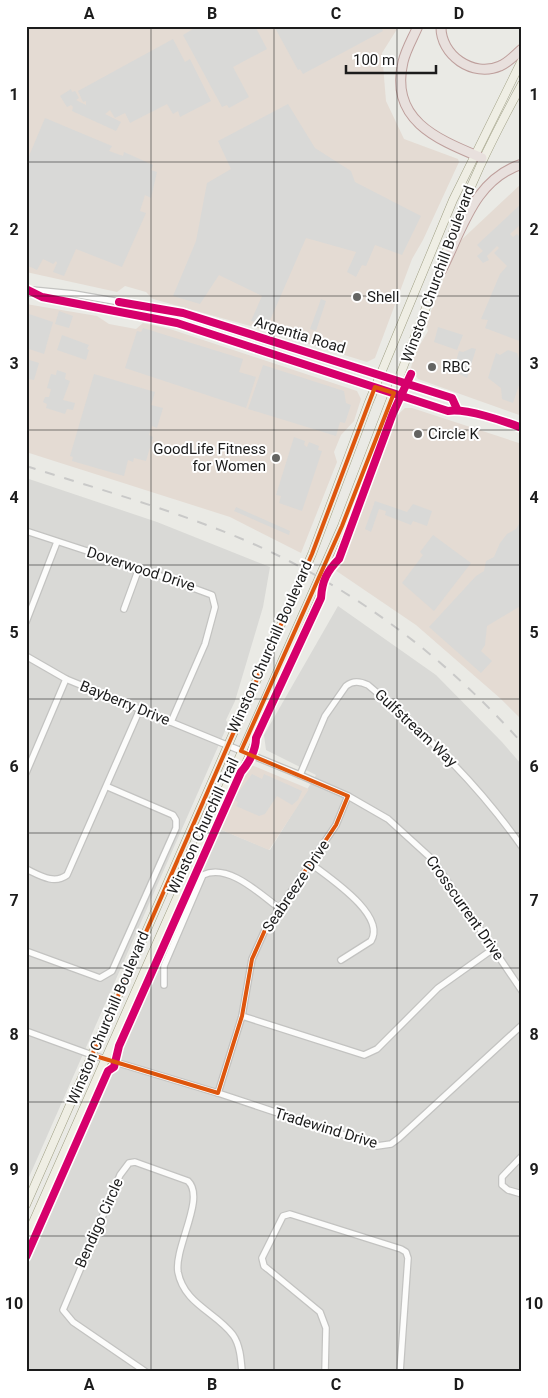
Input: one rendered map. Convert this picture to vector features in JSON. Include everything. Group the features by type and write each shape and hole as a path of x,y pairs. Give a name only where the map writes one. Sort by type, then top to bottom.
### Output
{"highway":[{"path":"418,26 403,63 402,87 408,108 414,120 426,131 478,156"},
{"path":"441,26 442,39 450,53 473,68 483,70 499,67 522,49"},
{"path":"440,271 471,207 482,192 500,174 522,164"}],"main road":[{"name":"Winston Churchill Boulevard","path":"26,1205 312,554 375,388 427,261 522,60"},
{"name":"Winston Churchill Boulevard","path":"26,1238 342,526 440,271 478,156 522,84"}],"street":[{"name":"Argentia Road","path":"28,289 43,289 168,310 399,380 452,398 457,410"},
{"name":"Argentia Road","path":"28,289 42,296 185,326 448,411 457,410 490,417 522,428"},
{"name":"Doverwood Drive","path":"26,530 208,592 214,601 215,607 205,644 171,722"},
{"path":"26,622 57,542"},
{"path":"124,609 139,568"},
{"name":"Bayberry Drive","path":"26,656 66,679 241,751"},
{"path":"26,773 66,679"},
{"name":"Gulfstream Way","path":"300,775 325,716 350,682 362,681 368,684 420,729 458,766 494,808 522,847"},
{"path":"26,869 51,880 67,875 108,787 140,709"},
{"name":"Crosscurrent Drive","path":"241,751 348,796 388,819 422,848 442,872 522,991"},
{"path":"26,951 100,978 112,971 176,828 176,820 173,815 108,787"},
{"name":"Seabreeze Drive","path":"218,1093 242,1016 252,960 265,930 336,825 348,796"},
{"path":"310,863 353,897 375,926 374,936 371,941 341,960"},
{"path":"164,985 164,966 203,875 210,871 221,872 246,884 279,908"},
{"path":"242,1016 364,1055 376,1049 438,988 493,949"},
{"name":"Tradewind Drive","path":"26,1031 92,1055 218,1093 377,1146 384,1146 399,1138 522,1025"},
{"path":"522,1156 502,1177 502,1185 508,1190 522,1194"},
{"name":"Bendigo Circle","path":"146,1372 73,1322 63,1310 120,1175 129,1163 135,1162 188,1181 192,1185 194,1197 177,1259 178,1273 182,1285 190,1297 233,1335 241,1357 242,1372"},
{"path":"325,1372 326,1328 320,1312 268,1270 263,1263 262,1258 276,1226 283,1216 290,1214 406,1252 408,1258 400,1372"}],"highlighted area":[{"path":"375,387 394,393 342,526 241,751 348,796 336,825 265,930 252,959 242,1016 218,1093 92,1055 312,554"}],"shaded area":[{"path":"26,26 399,26 382,53 386,101 404,139 458,159 459,162 423,240 412,259 375,358 367,362 254,327 153,299 146,292 125,286 117,292 26,272"},
{"path":"198,26 255,26 267,49 233,67 249,97 229,108 227,105 222,107 183,35"},
{"path":"274,26 384,26 381,28 383,31 303,74 300,69 298,70"},
{"path":"173,39 185,62 190,59 211,101 180,117 178,111 173,114 167,104 130,123 125,113 115,118 110,110 105,114 121,122 116,131 72,111 73,107 71,105 67,107 60,96 71,89 72,92 75,91 79,98 76,100 86,105 86,101 83,102 78,91"},
{"path":"288,104 315,148 351,171 355,182 421,216 402,255 375,245 366,266 362,265 356,277 347,272 356,252 306,238 268,325 251,321 262,296 219,275 200,304 173,296 196,241 207,183 231,169 218,141"},
{"path":"45,118 112,146 109,151 123,156 124,152 153,165 151,170 157,172 151,198 145,195 140,211 146,213 122,267 76,249 64,276 53,272 56,261 53,264 43,259 37,270 26,265 26,163"},
{"path":"522,183 522,416 418,379 411,368 414,355 428,331 426,324 457,244"},
{"path":"522,203 522,223 510,234 513,237 517,234 522,239 522,342 485,328 488,320 481,319 500,274 507,266 494,253 499,248 497,246 487,256 489,260 483,263 477,256 483,251 477,245"},
{"path":"321,299 326,301 316,331 310,329"},
{"path":"26,304 97,316 109,324 136,329 143,323 170,329 357,391 361,399 354,421 341,435 334,452 337,462 301,553 230,517 26,452"},
{"path":"59,311 73,316 69,328 55,324"},
{"path":"26,313 53,322 44,354 26,348"},
{"path":"438,327 463,335 457,350 434,342"},
{"path":"143,328 243,359 239,372 256,377 246,408 125,368 137,331 141,332"},
{"path":"62,335 89,345 86,360 57,350"},
{"path":"472,348 476,349 467,378 453,371 459,351 463,352"},
{"path":"508,350 517,353 522,367 522,376 513,403 502,399 501,388 488,378 496,353 500,355"},
{"path":"26,359 39,363 34,380 29,379 28,382 26,382"},
{"path":"263,365 344,391 346,403 351,405 345,423 340,422 336,436 248,409"},
{"path":"57,370 66,373 65,379 70,381 63,400 75,403 73,410 67,409 65,414 46,408 47,404 43,402 45,397 49,397 51,389 47,388 51,374 56,375"},
{"path":"94,374 155,392 151,405 163,408 157,428 152,426 149,435 153,437 146,461 134,458 133,462 128,460 124,476 72,461 73,457 70,456"},
{"path":"405,408 412,408 522,444 522,720 501,699 416,625 335,570 394,418"},
{"path":"294,437 305,441 304,445 307,447 309,442 319,446 318,450 322,451 302,511 279,503 281,496 276,495"},
{"path":"26,478 157,522 270,567 263,607 235,701 226,720 228,724 26,1184"},
{"path":"375,501 407,512 413,504 432,511 427,526 413,521 411,525 385,515 386,511 379,509 371,532 365,529"},
{"path":"236,507 290,531 289,535 234,511"},
{"path":"522,519 522,605 487,626 485,645 481,651 492,661 481,673 429,627 476,576 484,571 486,561 494,557 500,543 507,534 516,529"},
{"path":"433,535 471,563 434,611 402,583 423,555 420,552"},
{"path":"338,606 436,675 522,765 522,1372 26,1372 26,1262 217,828 270,850 316,775 266,750 264,735"},
{"path":"249,764 309,789 269,850 217,828 242,773"},
{"path":"252,774 262,779 264,774 302,791 298,800 292,805 277,796 265,814 259,816 236,806 238,802 234,800 237,794"}],"railway":[{"path":"26,466 194,520 288,560 361,603 430,654 462,682 522,743"}],"cycle path":[{"path":"26,289 42,297 177,323 448,411 475,413 522,428"},
{"path":"119,302 183,313 452,398 457,409"},
{"name":"Winston Churchill Trail","path":"26,1257 108,1071 114,1067 119,1046 241,772 252,756 256,738 321,598 326,577 339,559 393,413 411,374"}],"place":[{"name":"Shell","path":"357,297"},
{"name":"RBC","path":"432,367"},
{"name":"Circle K","path":"418,434"},
{"name":"GoodLife Fitness for Women","path":"276,458"}]}
